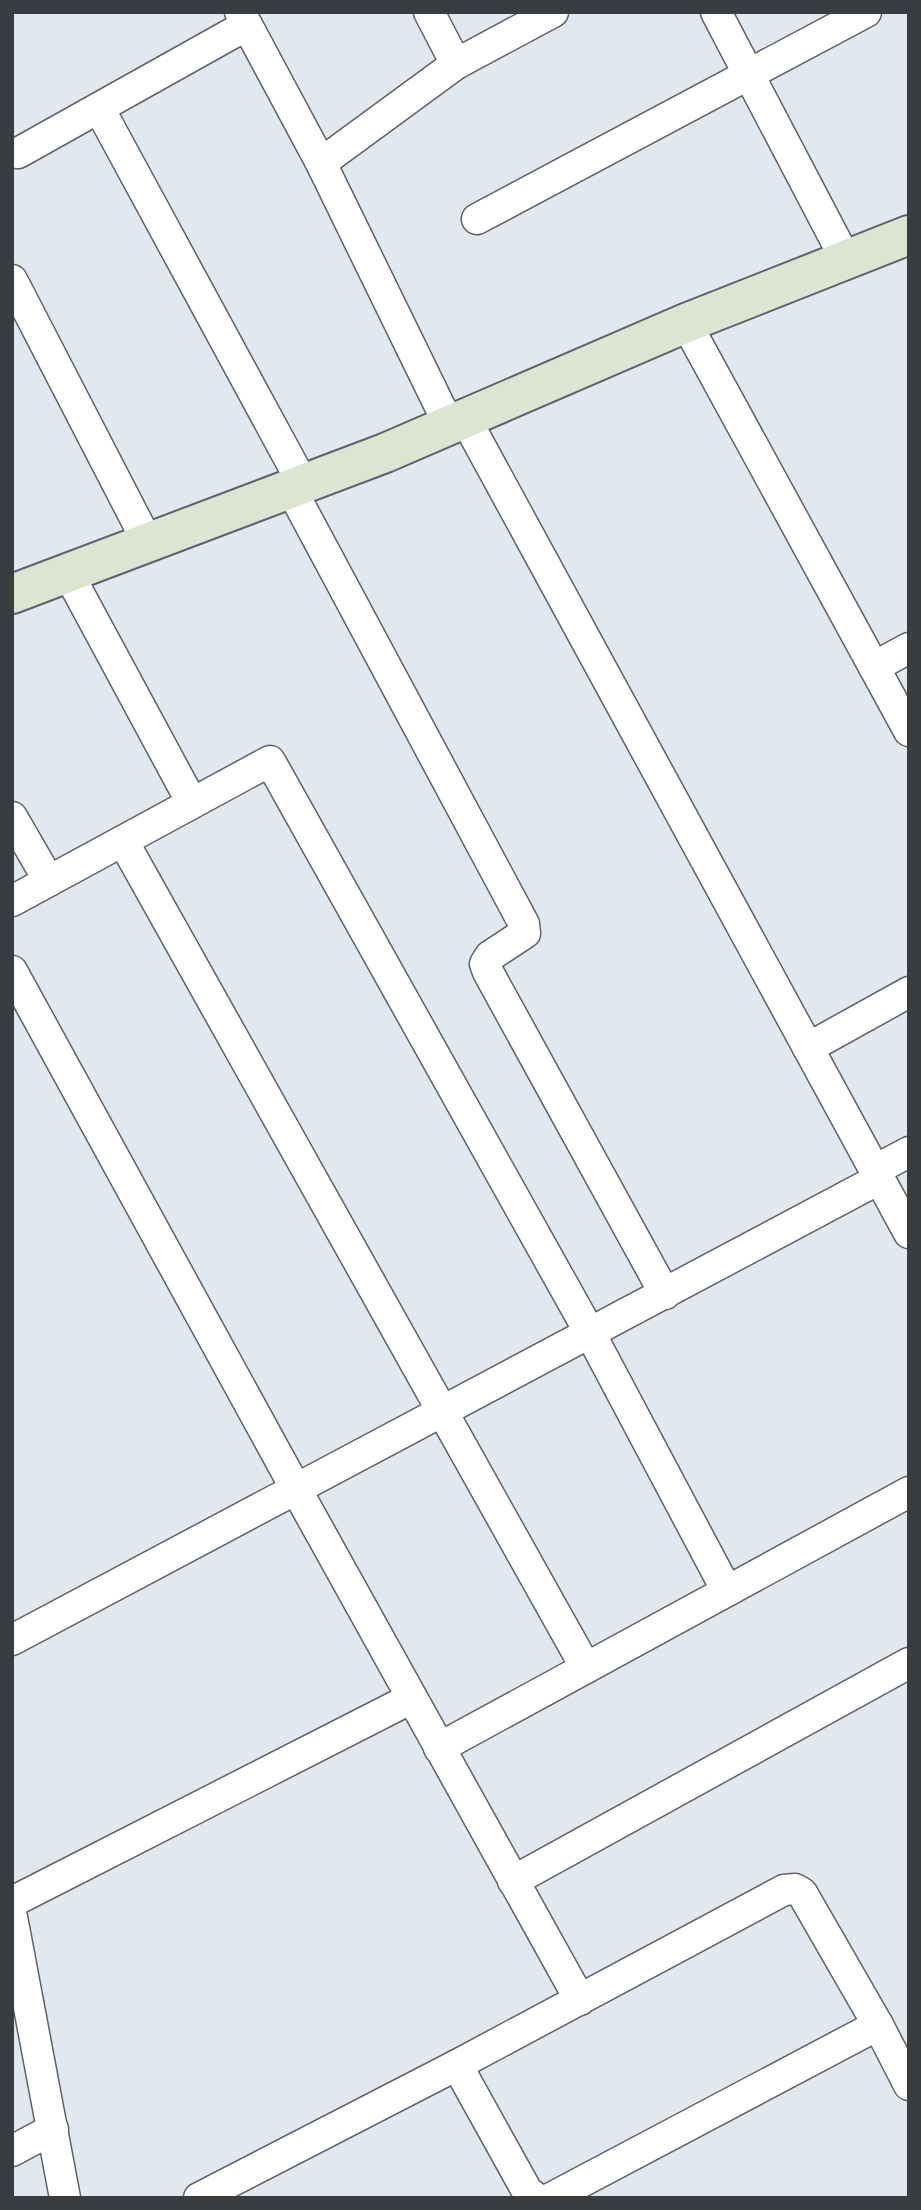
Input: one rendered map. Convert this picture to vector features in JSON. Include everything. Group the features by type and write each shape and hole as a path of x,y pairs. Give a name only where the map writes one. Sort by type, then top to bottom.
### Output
{"street":[{"path":"429,12 456,64"},
{"path":"320,163 456,64 553,12"},
{"path":"716,12 846,260"},
{"path":"477,219 866,12"},
{"path":"18,153 99,108 244,19 457,422 909,1233"},
{"path":"99,108 524,923 525,933 490,956 485,964 488,972 665,1294"},
{"path":"12,594 385,453 686,323 909,235"},
{"path":"12,280 148,542"},
{"path":"686,323 909,731"},
{"path":"68,573 192,803"},
{"path":"874,667 909,648"},
{"path":"12,901 270,761 590,1333 727,1591"},
{"path":"12,817 49,881"},
{"path":"122,841 586,1668"},
{"path":"12,971 580,2000"},
{"path":"808,1048 909,992"},
{"path":"12,1640 665,1294 877,1175 909,1152"},
{"path":"439,1748 909,1492"},
{"path":"513,1881 909,1663"},
{"path":"12,1902 411,1698"},
{"path":"199,2198 457,2065 784,1891 795,1889 802,1893 878,2025 909,2085"},
{"path":"12,1917 65,2198"},
{"path":"551,2198 878,2025"},
{"path":"457,2065 527,2191 536,2198"},
{"path":"12,2151 53,2129"}]}
